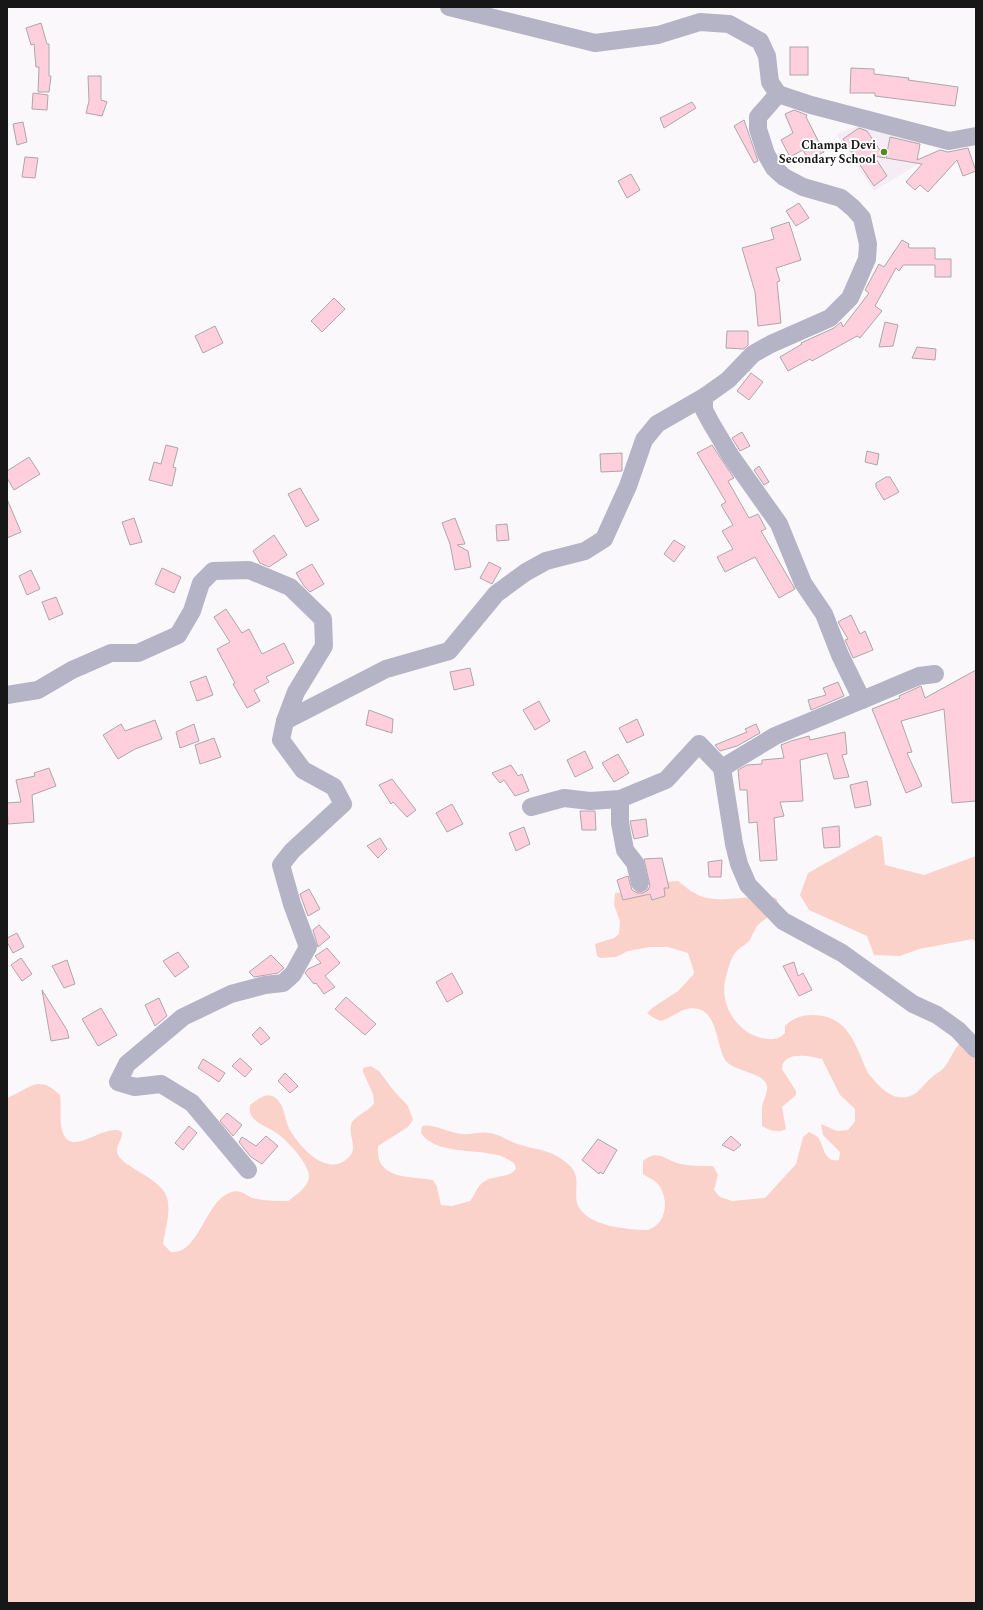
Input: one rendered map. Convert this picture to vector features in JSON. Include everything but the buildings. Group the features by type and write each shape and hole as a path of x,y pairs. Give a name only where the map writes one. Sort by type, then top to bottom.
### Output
{"street":[{"path":"449,7 595,44 658,35 700,22 729,24 760,41 767,56 770,82 778,94 811,105 949,141 976,136"},
{"path":"285,721 386,669 448,651 496,594 526,572 546,561 585,551 604,539 628,486 644,440 657,424 704,397 728,380 753,354 771,344 830,318 850,298 867,259 868,244 862,218 841,198 803,187 784,177 774,168 766,154 758,129 758,117 778,94"},
{"path":"704,397 704,410 711,423 730,455 778,524 803,583 824,614 840,655 862,700"},
{"path":"7,695 38,690 72,670 111,653 138,653 178,635 192,611 201,583 213,571 249,570 290,587 323,618 324,646 296,692 285,721 281,740 303,770 334,787 343,804 292,852 281,865 292,904 308,947 293,974 283,983 265,985 231,994 183,1017 126,1064 118,1082 135,1087 161,1084 192,1103 248,1170"},
{"path":"722,768 775,736 818,717 837,712 919,676 935,674"},
{"path":"531,806 564,798 590,801 620,799 666,780 699,744 722,768 734,844 739,864 748,885 783,920 842,953 913,1004 937,1015 958,1030 976,1049"},
{"path":"620,799 620,823 625,850 635,863 640,883"}],"shaded area":[{"name":"Champa Devi Secondary School","path":"864,124 921,140 918,164 874,191 836,134"},
{"path":"876,835 882,837 885,865 924,875 976,856 976,944 973,939 919,949 900,956 874,955 867,936 809,910 800,895 808,873"},
{"path":"678,881 695,894 707,898 776,898 779,905 777,908 759,924 750,940 734,954 724,987 727,1006 732,1015 745,1030 753,1035 765,1039 777,1038 785,1033 785,1026 788,1023 794,1019 804,1016 824,1016 835,1020 843,1026 849,1034 868,1073 873,1079 889,1094 902,1097 916,1093 943,1069 959,1044 976,1043 976,1603 7,1603 7,1098 34,1085 46,1085 52,1089 60,1095 62,1130 66,1139 72,1142 80,1141 107,1131 115,1130 122,1132 122,1137 117,1149 120,1158 160,1186 165,1194 168,1202 168,1212 163,1244 171,1252 180,1251 188,1245 195,1237 214,1207 229,1193 237,1191 257,1199 269,1201 288,1201 301,1191 308,1182 309,1173 302,1159 279,1135 261,1125 254,1119 251,1115 250,1105 269,1095 276,1098 282,1106 290,1130 300,1144 314,1158 322,1162 339,1164 347,1159 353,1151 350,1130 352,1122 369,1109 374,1103 373,1094 363,1072 363,1068 371,1066 379,1071 393,1090 408,1106 413,1120 408,1127 378,1146 379,1157 382,1165 388,1171 395,1174 433,1180 437,1187 441,1205 452,1206 470,1201 482,1183 489,1179 507,1175 516,1168 514,1163 506,1158 488,1153 445,1148 435,1144 427,1140 421,1133 422,1126 426,1125 462,1134 483,1132 493,1134 523,1146 557,1156 570,1166 575,1174 576,1198 581,1211 597,1222 619,1228 648,1230 659,1223 662,1218 665,1206 663,1193 657,1183 643,1174 643,1161 653,1156 662,1156 681,1164 693,1166 713,1166 718,1175 714,1190 720,1197 732,1201 765,1198 796,1164 803,1137 809,1132 818,1137 825,1153 830,1159 839,1160 840,1152 823,1135 821,1124 837,1131 848,1130 855,1121 855,1109 840,1095 822,1059 805,1056 792,1057 783,1063 782,1069 796,1091 796,1095 782,1107 786,1129 777,1131 762,1126 762,1107 767,1089 765,1081 755,1075 730,1065 726,1061 710,1017 705,1012 693,1008 683,1010 661,1021 647,1013 678,991 693,975 694,972 688,953 668,947 650,947 628,951 616,957 600,958 597,956 595,944 614,938 619,934 620,921 614,905 615,893 641,890 663,882"}],"place":[{"name":"Champa Devi Secondary School","path":"884,152"}]}
